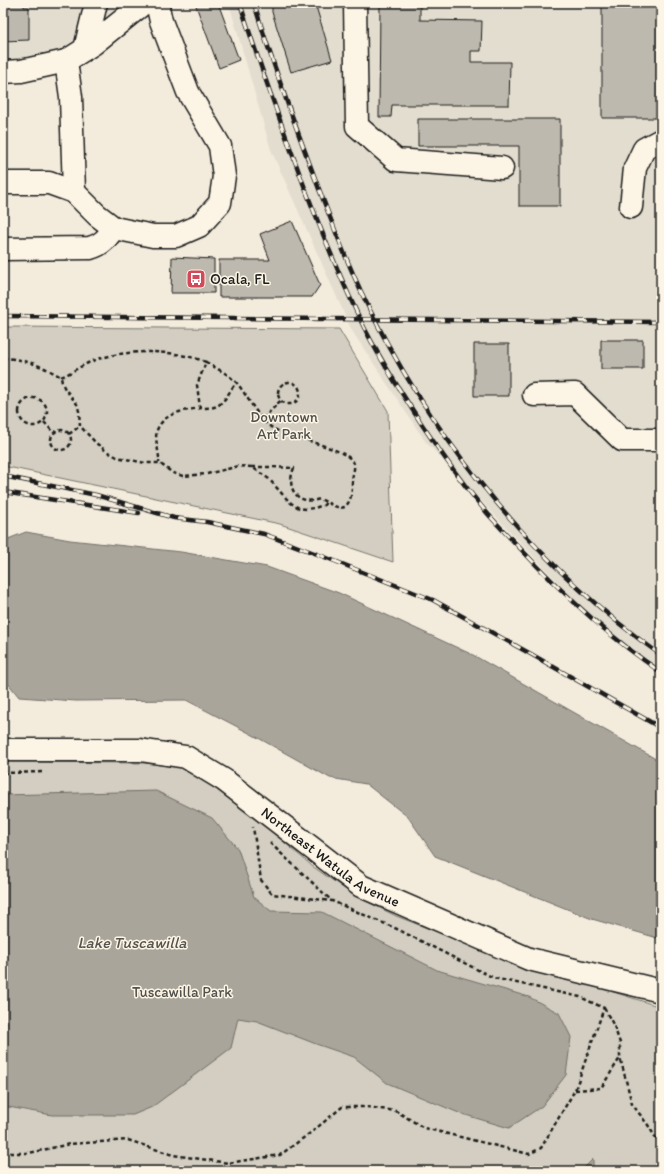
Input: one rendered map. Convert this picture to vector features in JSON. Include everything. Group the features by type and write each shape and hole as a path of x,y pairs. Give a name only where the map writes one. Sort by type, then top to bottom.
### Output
{"street":[{"path":"85,49 96,3"},
{"path":"3,72 21,71 66,61 93,44 144,3"},
{"path":"3,183 49,183 74,192 97,215 114,228 153,236 176,236 199,226 220,203 224,176 220,146 188,92 161,21 157,3"},
{"path":"354,3 357,126 396,160 502,168"},
{"path":"66,61 71,97 74,192"},
{"path":"631,207 635,168 644,149 661,140"},
{"path":"3,249 90,248 97,246 104,241 114,228"},
{"path":"534,394 575,394 622,440 661,440"},
{"name":"Northeast Watula Avenue","path":"3,750 140,750 186,757 224,780 362,886 529,959 661,991"}],"path":[{"path":"3,358 27,361 45,368 61,377 65,389 76,404 79,411 80,426 96,443 117,458 145,463 159,463 173,473 183,476 207,474 239,466 294,468 290,482 292,489 301,499 308,501 320,499 342,508 345,507 352,496 354,462 351,459 346,455 326,447 274,429 263,419 236,382 228,375 206,362 181,355 138,353 119,354 89,362 61,377"},
{"path":"200,408 197,385 206,362"},
{"path":"159,463 159,451 156,436 160,423 174,413 200,408 216,407 236,382"},
{"path":"287,382 297,385 300,392 297,399 291,403 281,400 278,394 281,385 287,382"},
{"path":"33,398 42,401 47,409 44,422 40,425 31,426 23,422 20,414 22,405 29,399 33,398"},
{"path":"263,419 281,400"},
{"path":"44,422 54,433"},
{"path":"69,434 80,426"},
{"path":"57,431 63,431 69,434 70,444 66,449 60,450 54,448 51,442 54,433 57,431"},
{"path":"252,467 269,479 299,508 314,508 324,505 326,502"},
{"path":"3,773 45,772"},
{"path":"248,823 259,833"},
{"path":"253,827 261,880 272,894 332,900 398,929 494,978 580,997 604,1008 614,1026 620,1044 620,1057 632,1104 648,1125 661,1147"},
{"path":"264,838 332,900"},
{"path":"3,1153 29,1153 70,1144 128,1140 173,1155 228,1163 280,1155 342,1108 367,1108 396,1112 424,1128 529,1154 541,1148 575,1090 604,1008"},
{"path":"575,1090 601,1088 620,1057"}],"shaded area":[{"path":"3,3 128,3 87,36 62,52 19,62 3,63"},
{"path":"229,3 661,3 661,669 595,622 425,441 352,331 271,150"}],"green space":[{"name":"Downtown Art Park","path":"3,327 339,329 388,411 393,562 280,524 3,466"},
{"name":"Tuscawilla Park","path":"3,762 145,763 185,768 248,811 312,866 352,894 396,916 546,974 572,979 661,1007 661,1171 3,1171"}],"water":[{"path":"26,532 70,540 181,552 267,567 339,593 473,655 661,762 661,939 592,919 435,856 408,817 366,784 330,778 186,700 76,701 19,697 3,677 3,557 8,539"},
{"name":"Lake Tuscawilla","path":"156,791 212,818 238,849 254,897 271,911 322,912 437,970 529,997 559,1013 571,1037 566,1075 542,1106 509,1128 459,1113 387,1083 354,1057 257,1021 238,1018 231,1048 152,1107 133,1115 52,1115 3,1106 3,795"},
{"path":"593,1159 593,1171 581,1171"}],"building":[{"path":"3,3 24,3 24,7 29,7 29,40 3,41"},
{"path":"195,3 218,3 239,60 219,68"},
{"path":"272,3 315,3 332,60 291,72 272,12"},
{"path":"380,3 420,3 420,20 482,21 481,51 471,51 471,62 510,62 509,105 392,105 391,117 379,117"},
{"path":"602,3 661,3 661,118 602,118"},
{"path":"418,119 560,119 560,206 519,206 519,146 418,146"},
{"path":"292,221 320,285 312,297 219,297 219,260 270,260 260,234"},
{"path":"172,257 214,259 214,293 171,293"},
{"path":"601,340 643,340 643,369 601,369"},
{"path":"474,344 509,344 509,396 474,396"}],"railway":[{"path":"240,3 277,111 328,247 366,331 397,386 454,471 499,526 551,581 586,614 622,644 661,672"},
{"path":"254,3 285,97 338,239 367,304 401,368 463,461 498,504 536,546 575,585 617,622 661,655"},
{"path":"3,316 661,322"},
{"path":"3,476 96,495 174,518 207,522 264,534 317,554 433,600 661,728"},
{"path":"3,492 139,513"}],"place":[{"name":"Ocala, FL","path":"196,279"}]}
